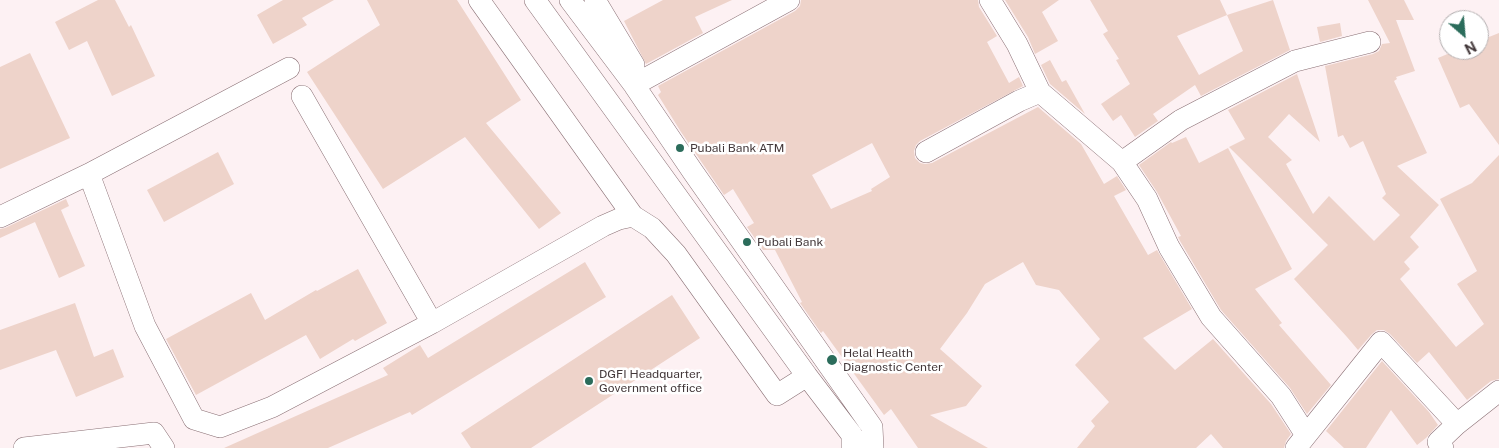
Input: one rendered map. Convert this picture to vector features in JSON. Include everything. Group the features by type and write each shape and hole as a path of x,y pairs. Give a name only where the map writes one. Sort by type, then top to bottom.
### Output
{"street":[{"path":"479,0 633,216 652,228 676,254 777,395 807,376"},
{"path":"535,0 807,376 852,435 852,448"},
{"path":"570,0 639,83"},
{"path":"595,0 639,83 693,172 872,427 873,448"},
{"path":"639,83 789,0"},
{"path":"990,0 1016,44 1040,92 1122,162 1147,199 1169,247 1211,317 1281,396 1301,442 1381,342 1457,424"},
{"path":"1122,162 1181,120 1295,62 1370,42"},
{"path":"0,217 89,174 289,68"},
{"path":"926,152 1019,100 1040,92"},
{"path":"302,96 432,323"},
{"path":"89,174 145,326 194,419 220,428 263,410 360,362 603,226 619,219 633,216"},
{"path":"1443,448 1438,442 1457,424 1499,391"},
{"path":"24,448 154,433 164,448"}],"building":[{"path":"98,0 115,0 129,27 131,25 155,76 112,96 87,41 69,50 55,22"},
{"path":"283,0 334,0 302,18 307,25 273,44 257,15"},
{"path":"367,0 457,0 521,100 486,123 561,213 539,229 465,137 383,189 307,72 380,25"},
{"path":"663,0 732,0 695,17 703,33 646,64 624,21"},
{"path":"801,0 978,0 979,7 997,36 987,42 1009,83 1019,77 1023,86 920,141 914,151 915,158 920,163 932,163 1038,107 1081,144 1104,184 1117,176 1126,190 1114,196 1148,255 1157,250 1192,309 1143,338 1175,370 1213,339 1271,404 1291,434 1284,448 1223,448 1211,434 1196,448 1077,448 1095,426 1091,421 1109,402 1075,365 1100,339 1059,290 1036,285 1023,262 985,284 967,313 940,349 982,386 966,406 930,415 988,448 918,448 891,409 884,415 823,331 821,333 800,303 802,302 775,250 763,250 747,227 754,223 733,189 724,195 658,95 661,92 658,86 795,11 800,6","holes":["872,143 890,177 871,189 872,191 831,209 812,175"]},
{"path":"1005,0 1059,0 1042,12 1058,41 1035,54 1028,37"},
{"path":"1090,0 1220,0 1227,15 1273,0 1290,50 1201,96 1195,85 1153,114 1158,121 1135,137 1121,115 1113,121 1101,104 1130,84 1116,60 1119,59 1103,34 1108,31","holes":["1227,15 1243,51 1199,75 1177,36"]},
{"path":"1368,0 1404,0 1414,20 1396,20 1415,71 1396,77 1397,79 1394,81 1427,153 1397,166 1439,205 1410,237 1419,247 1404,262 1410,269 1400,279 1456,347 1484,324 1457,284 1477,271 1440,199 1472,183 1499,155 1499,379 1491,381 1467,400 1429,352 1417,363 1384,330 1377,330 1358,350 1294,279 1328,245 1229,147 1245,139 1228,110 1297,74 1320,142 1289,114 1268,137 1292,160 1286,164 1313,214 1329,196 1374,241 1400,215 1382,198 1386,194 1363,141 1350,148 1343,135 1338,137 1325,66 1373,54 1379,51 1382,44 1390,43"},
{"path":"1340,23 1342,36 1320,42 1317,27"},
{"path":"1499,33 1499,145 1469,104 1460,108 1438,58 1439,60 1489,60 1489,37"},
{"path":"30,53 70,138 0,169 0,67"},
{"path":"1050,60 1062,82 1066,80 1085,114 1050,84 1041,65"},
{"path":"1186,137 1199,163 1228,148 1292,269 1255,289 1282,323 1279,325 1331,385 1307,414 1290,388 1221,310 1180,241 1178,237 1181,236 1157,192 1139,165 1171,142"},
{"path":"218,152 234,184 164,222 147,190"},
{"path":"66,199 69,206 61,210 85,266 59,278 35,222 0,238 0,229"},
{"path":"585,262 606,297 412,415 410,412 328,448 224,448 388,375 383,368 420,345 428,358"},
{"path":"358,269 387,323 355,341 353,339 320,359 306,335 196,395 166,339 251,293 265,320 316,290"},
{"path":"672,295 700,338 531,448 471,448 461,433"},
{"path":"75,303 94,357 113,349 124,377 76,397 56,350 0,370 0,330"},
{"path":"1382,361 1429,412 1438,425 1417,445 1391,410 1366,448 1344,448 1326,431"}],"place":[{"name":"Pubali Bank ATM","path":"680,148"},
{"name":"Pubali Bank","path":"747,242"},
{"name":"Helal Health Diagnostic Center","path":"832,360"},
{"name":"DGFI Headquarter, Government office","path":"589,381"}]}
